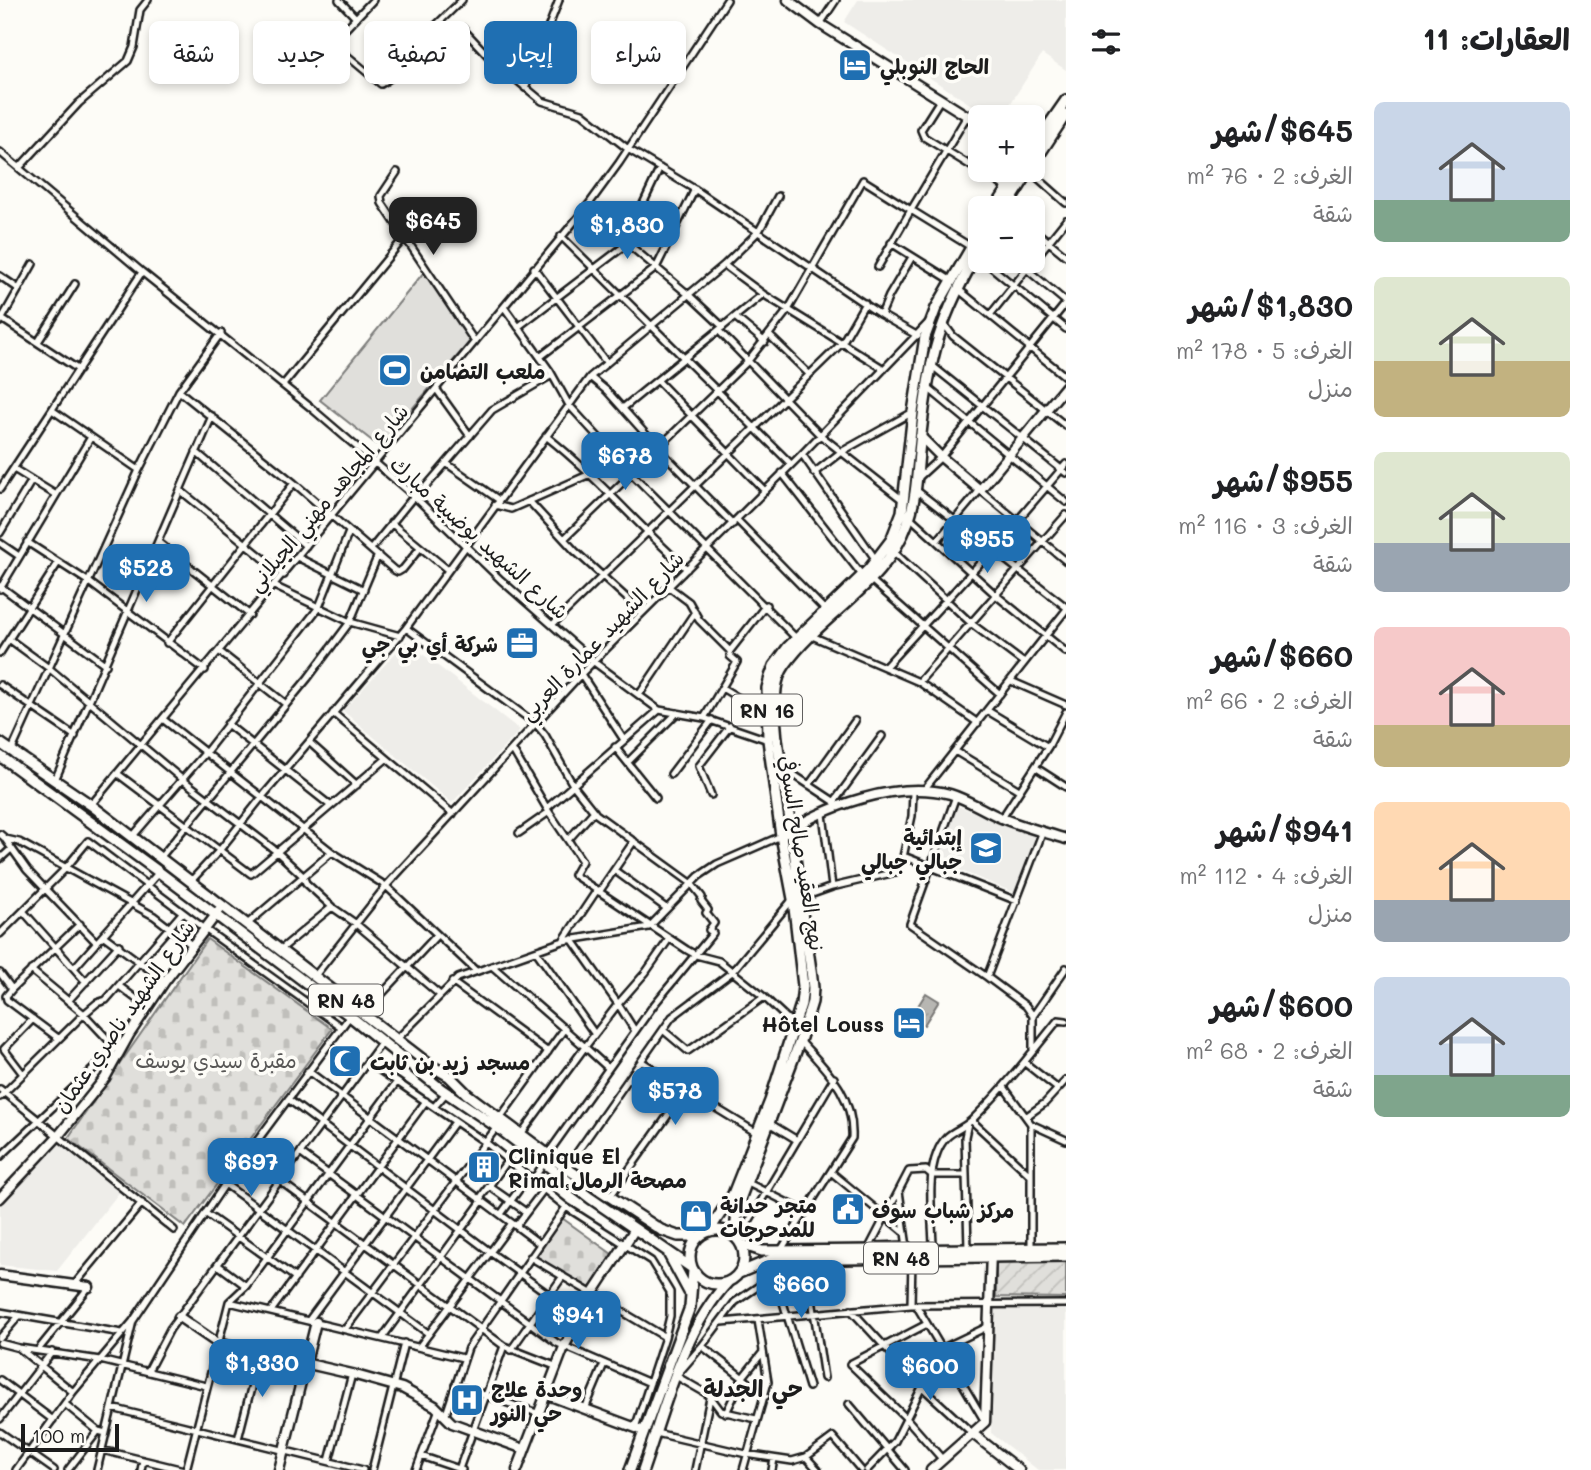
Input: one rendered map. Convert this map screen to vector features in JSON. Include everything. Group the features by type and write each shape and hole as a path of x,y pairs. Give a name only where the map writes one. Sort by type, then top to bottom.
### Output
{"main road":[{"path":"1045,130 1066,100"},
{"path":"1045,150 1062,130 1066,114"},
{"path":"1002,196 1011,182"},
{"name":"نهج العقيد صالح السوفي","path":"739,1241 737,1211 800,1041 812,1002 813,988 797,898 781,836 768,740 767,688 774,666 796,638 825,610 867,578 891,540 904,501 920,336 968,267"},
{"name":"نهج العقيد صالح السوفي","path":"709,1231 733,1194 801,1004 803,972 792,829 776,708 778,680 787,662 894,552 910,517 916,490 930,364 955,285"},
{"path":"930,321 943,322"},
{"path":"920,336 938,333"},
{"name":"RN 48","path":"0,743 91,805 280,950 350,1016 446,1093 521,1134 546,1159 566,1168 608,1198 673,1235 700,1236"},
{"name":"RN 48","path":"0,756 216,916 311,981 360,1010 449,1076 498,1123 635,1229 693,1269"},
{"path":"644,1470 655,1433 701,1315 710,1301 739,1273 744,1259 739,1241 724,1231 709,1231 700,1236 692,1247 690,1261 698,1276 712,1284 728,1282"},
{"name":"RN 48","path":"739,1241 762,1251 909,1251 1066,1256"},
{"path":"661,1246 679,1270 691,1298"},
{"name":"RN 48","path":"739,1273 770,1260 933,1249 968,1249 991,1253 1066,1248"},
{"path":"630,1470 640,1429 683,1329 691,1298 693,1269"}],"street":[{"path":"19,168 79,103 128,61 134,47 137,18 149,0"},
{"path":"339,0 356,18"},
{"path":"373,0 332,43 381,84 424,56 428,34 462,0"},
{"path":"525,88 559,0"},
{"name":"شارع المجاهد مهني الجيلاني","path":"91,805 589,204 727,0"},
{"path":"820,24 836,0"},
{"path":"787,1 967,116 878,267"},
{"path":"470,37 490,58 542,101 582,113 628,149 695,189 881,315 920,336"},
{"path":"940,100 923,126 922,134 1007,188"},
{"name":"شارع الشهيد بوضبية مبارك","path":"0,152 376,463 594,662 659,710 712,720 768,740"},
{"path":"518,327 626,243 660,169"},
{"path":"397,172 381,200 475,342"},
{"path":"564,539 659,449 765,342 788,310 863,180 968,247"},
{"path":"1045,180 1066,203"},
{"path":"540,357 656,268 695,189"},
{"path":"190,882 400,636 590,377 724,265 759,231 778,196"},
{"path":"589,204 601,220 626,243 689,295 820,435 904,501"},
{"path":"1045,245 1066,220"},
{"path":"561,236 791,464"},
{"path":"283,384 404,237"},
{"path":"1045,239 1066,256"},
{"path":"891,243 955,285 1066,377"},
{"path":"881,315 912,257"},
{"path":"33,264 1,321 79,370"},
{"path":"724,265 763,294 884,369"},
{"path":"534,268 606,362"},
{"path":"0,489 142,272"},
{"path":"999,273 1066,330"},
{"path":"990,315 1023,273"},
{"path":"917,479 941,457 1066,302 1031,273"},
{"path":"0,276 19,289"},
{"path":"38,342 75,284"},
{"path":"623,408 763,294"},
{"path":"552,625 842,343 865,303"},
{"path":"504,307 552,375 569,405 632,474 709,548 796,638"},
{"path":"736,318 765,342"},
{"path":"943,322 953,336 1066,426"},
{"path":"11,752 139,470 179,391 221,333"},
{"path":"769,335 809,374"},
{"name":"شارع الشهيد عمارة العربي","path":"311,981 386,886 581,674 920,336"},
{"path":"885,667 1064,469 930,364"},
{"path":"370,549 492,410 552,375"},
{"path":"590,377 623,408 659,449 825,610"},
{"path":"658,381 765,491"},
{"path":"937,541 1066,386"},
{"path":"926,387 1066,502"},
{"path":"437,390 470,436"},
{"path":"179,391 294,483 398,572 421,548"},
{"path":"52,410 139,470"},
{"path":"814,472 841,452 913,412"},
{"path":"55,780 212,416"},
{"path":"546,436 590,474 646,533 687,569"},
{"path":"920,436 941,457 1066,561"},
{"path":"91,437 0,587 30,606 106,665"},
{"path":"197,452 306,546"},
{"path":"802,454 876,560"},
{"path":"446,463 497,503 512,509 590,474"},
{"path":"13,469 56,495"},
{"path":"782,473 867,578 1000,694"},
{"path":"0,533 32,480"},
{"path":"167,643 294,483"},
{"path":"180,490 284,575"},
{"path":"566,1168 677,1012 732,972 797,898 896,872 904,857 918,791 988,711 1066,609 916,490"},
{"path":"529,501 601,576 642,612"},
{"path":"919,682 1066,515"},
{"path":"910,517 997,596 1066,652"},
{"path":"391,523 447,570"},
{"path":"132,837 206,752 319,607 349,532"},
{"path":"27,541 89,582 127,614 205,670"},
{"path":"158,542 250,615"},
{"path":"0,543 19,556"},
{"path":"102,552 142,581"},
{"path":"894,552 972,624 1024,663"},
{"path":"160,858 351,622 378,555"},
{"path":"297,557 364,590"},
{"path":"0,653 5,641 58,563"},
{"path":"274,586 351,622 400,636"},
{"path":"669,587 689,602 699,620 730,651 730,656 737,662 704,718"},
{"path":"730,651 766,605"},
{"path":"639,695 695,612"},
{"path":"406,628 536,724 573,785 594,811 691,883 702,897 701,901 708,910 706,913 714,923 709,930 713,933 635,1031 546,1159 501,1214"},
{"path":"812,636 919,682 978,723"},
{"path":"5,641 50,669 183,780 276,851 332,907 355,923 440,995"},
{"path":"220,652 286,705"},
{"path":"581,674 624,740"},
{"path":"1011,681 1066,705"},
{"path":"0,685 75,736"},
{"path":"722,688 767,716"},
{"path":"519,833 659,710"},
{"path":"988,711 1048,747"},
{"path":"1002,818 1048,747 1066,712"},
{"path":"333,713 453,814"},
{"path":"628,762 677,713"},
{"path":"163,720 332,852 386,886 476,971"},
{"path":"671,774 712,720"},
{"path":"809,785 855,720"},
{"path":"227,724 331,806"},
{"path":"711,794 699,766 730,726"},
{"path":"837,804 882,737"},
{"path":"309,742 357,785"},
{"path":"615,747 656,798"},
{"path":"512,749 582,861 574,875 649,927 696,955 715,958 793,1024"},
{"path":"955,751 1019,790"},
{"path":"118,774 251,874 386,759"},
{"path":"1035,766 1064,786 1066,777"},
{"path":"782,767 837,804"},
{"path":"397,1039 452,982 563,941 649,927 691,883 717,864 781,836 837,804 918,791 956,796 1002,818 1065,837"},
{"path":"956,796 909,924 987,977 1026,1006 1033,1016"},
{"path":"568,840 594,811"},
{"path":"822,814 832,887"},
{"path":"987,977 1042,831"},
{"path":"2,835 27,870 97,943"},
{"path":"2,835 132,904 193,946"},
{"path":"0,934 65,869 88,841 341,1027"},
{"path":"563,941 634,841"},
{"path":"0,859 11,849"},
{"path":"246,925 332,852"},
{"path":"904,857 911,857 1017,901"},
{"path":"614,870 666,908"},
{"path":"74,968 159,872"},
{"name":"شارع الشهيد ناصري عثمان","path":"0,1198 59,1135 105,1078 147,1007 222,907"},
{"path":"280,950 332,907"},
{"path":"23,911 86,982"},
{"path":"174,1230 59,1135 1,1093 84,1014 97,1003 106,1000 183,913"},
{"path":"58,1038 6,999 7,994 80,924"},
{"path":"16,1470 73,1392 133,1321 225,1184 341,1027 407,967 437,935"},
{"path":"104,936 165,981"},
{"path":"572,939 635,1031"},
{"path":"521,1134 594,1033 646,972 669,939"},
{"path":"68,1001 119,945"},
{"path":"536,951 594,1033"},
{"path":"492,966 608,1068"},
{"path":"1033,1051 1033,1016 1066,968"},
{"path":"31,970 84,1014 114,1046"},
{"path":"0,973 12,989"},
{"path":"0,987 6,982"},
{"path":"452,982 548,1052"},
{"path":"120,986 147,1007"},
{"path":"663,1030 688,1051 764,997"},
{"path":"23,1074 4,1049 33,1018"},
{"path":"933,1249 932,1175 937,1153 943,1142 950,1132 970,1122 1004,1087 1058,1020 1066,1021"},
{"path":"346,1328 485,1142 565,1028"},
{"path":"0,1157 114,1046 130,1035"},
{"path":"782,1249 852,1138 853,1128 844,1094 834,1078 800,1041"},
{"path":"148,1371 159,1347 179,1317 382,1042"},
{"path":"641,1061 757,1133"},
{"path":"368,1062 485,1142 566,1207 651,1261 667,1286 671,1301 665,1337 650,1383 640,1429 545,1394"},
{"path":"1025,1063 1058,1089"},
{"path":"308,1071 540,1244"},
{"path":"739,1241 834,1078"},
{"path":"1027,1116 1045,1103 1066,1080"},
{"path":"102,1450 185,1470 229,1302 246,1286 396,1083"},
{"path":"1004,1087 1031,1124 1031,1249"},
{"path":"608,1198 686,1090"},
{"path":"434,1107 446,1093"},
{"path":"288,1099 489,1252 580,1317"},
{"path":"271,1311 426,1101"},
{"path":"279,1470 313,1321 364,1244 455,1122"},
{"path":"968,1249 965,1137 970,1122"},
{"path":"970,1122 1031,1176"},
{"path":"769,1123 797,1140"},
{"path":"1031,1124 1066,1140"},
{"path":"300,1153 469,1280 564,1347 650,1383"},
{"path":"246,1156 504,1346 555,1366"},
{"path":"382,1338 462,1230 482,1201 481,1197 508,1160"},
{"path":"870,1246 909,1171 926,1170 932,1175 966,1175"},
{"path":"831,1172 905,1233"},
{"path":"746,1182 806,1212"},
{"path":"225,1184 429,1334"},
{"path":"489,1186 526,1212"},
{"path":"419,1347 489,1252 544,1189"},
{"path":"899,1189 909,1251 913,1305 985,1422"},
{"path":"74,1285 142,1203"},
{"path":"445,1417 463,1358 480,1329 566,1207"},
{"path":"205,1213 296,1278"},
{"path":"517,1470 564,1347 593,1293 635,1229"},
{"path":"782,1249 870,1246 909,1251"},
{"path":"931,1470 985,1422 991,1253"},
{"path":"530,1257 665,1337"},
{"path":"806,1259 824,1378"},
{"path":"770,1260 809,1387"},
{"path":"218,1265 246,1286"},
{"path":"0,1275 89,1287"},
{"path":"756,1419 721,1411 710,1397 676,1376 739,1299 775,1275"},
{"path":"511,1350 563,1276"},
{"path":"38,1350 89,1287"},
{"path":"229,1302 463,1358"},
{"path":"722,1322 913,1305 1066,1304"},
{"path":"851,1310 923,1388 973,1434 1019,1470"},
{"path":"0,1312 122,1333"},
{"path":"19,1316 0,1340 19,1348 100,1360 206,1386"},
{"path":"179,1317 218,1343 393,1385 439,1409 452,1423 524,1449"},
{"path":"743,1470 768,1382 758,1320"},
{"path":"97,1470 133,1321"},
{"path":"927,1324 850,1364 906,1418 943,1460"},
{"path":"867,1470 889,1450 941,1349 989,1326"},
{"path":"372,1470 404,1343"},
{"path":"421,1456 460,1470 504,1346"},
{"path":"702,1346 766,1396"},
{"path":"19,1348 73,1392"},
{"path":"0,1419 52,1352"},
{"path":"726,1413 743,1377 763,1352"},
{"path":"239,1439 260,1353"},
{"path":"585,1409 604,1364"},
{"path":"329,1461 352,1374"},
{"path":"0,1380 53,1420"},
{"path":"455,1385 537,1413"},
{"path":"695,1470 710,1397"},
{"path":"65,1404 98,1430 106,1433"},
{"path":"849,1404 905,1470"},
{"path":"112,1408 363,1470"},
{"path":"416,1470 439,1409"},
{"path":"68,1470 98,1430"},
{"path":"0,1432 54,1470"},
{"path":"655,1433 746,1454 792,1461 806,1457 833,1437 861,1470"},
{"path":"806,1457 818,1470"},
{"path":"772,1470 774,1459"},
{"path":"141,1470 143,1460"}],"shaded area":[{"path":"858,0 1066,0 1066,70 1042,54 1010,105 972,105 844,22"},
{"path":"406,641 520,730 452,803 343,711"},
{"name":"إبتدائية جبالي جبالي","path":"958,806 1036,836 1015,893 937,861"},
{"path":"60,1141 122,1189 57,1271 0,1265 0,1206"},
{"path":"995,1305 1066,1306 1066,1470 1038,1470 991,1433"},
{"name":"وحدة علاج حي النور","path":"458,1390 481,1398 476,1410 454,1402"}],"green space":[{"name":"ملعب التضامن","path":"424,272 471,340 382,444 376,444 320,400"},
{"name":"مقبرة سيدي يوسف","path":"207,939 332,1029 185,1227 68,1138"},
{"path":"562,1218 612,1254 590,1288 534,1258"},
{"path":"996,1261 1066,1262 1066,1298 996,1297"}],"water":[{"path":"926,993 939,1001 924,1025 911,1017"}],"place":[{"name":"الحاج النوبلي","path":"855,65"},
{"name":"ملعب التضامن","path":"395,370"},
{"name":"شركة أي بي جي","path":"522,643"},
{"name":"إبتدائية جبالي جبالي","path":"986,848"},
{"name":"Hôtel Louss","path":"909,1023"},
{"name":"مسجد زيد بن ثابت","path":"345,1061"},
{"name":"Clinique El Rimal,مصحة الرمال","path":"484,1167"},
{"name":"مركز شباب سوف","path":"848,1209"},
{"name":"متجر حدانة للمدحرجات","path":"696,1216"},
{"name":"وحدة علاج حي النور","path":"467,1400"}],"district":[{"name":"حي الجدلة","path":"753,1388"}]}
